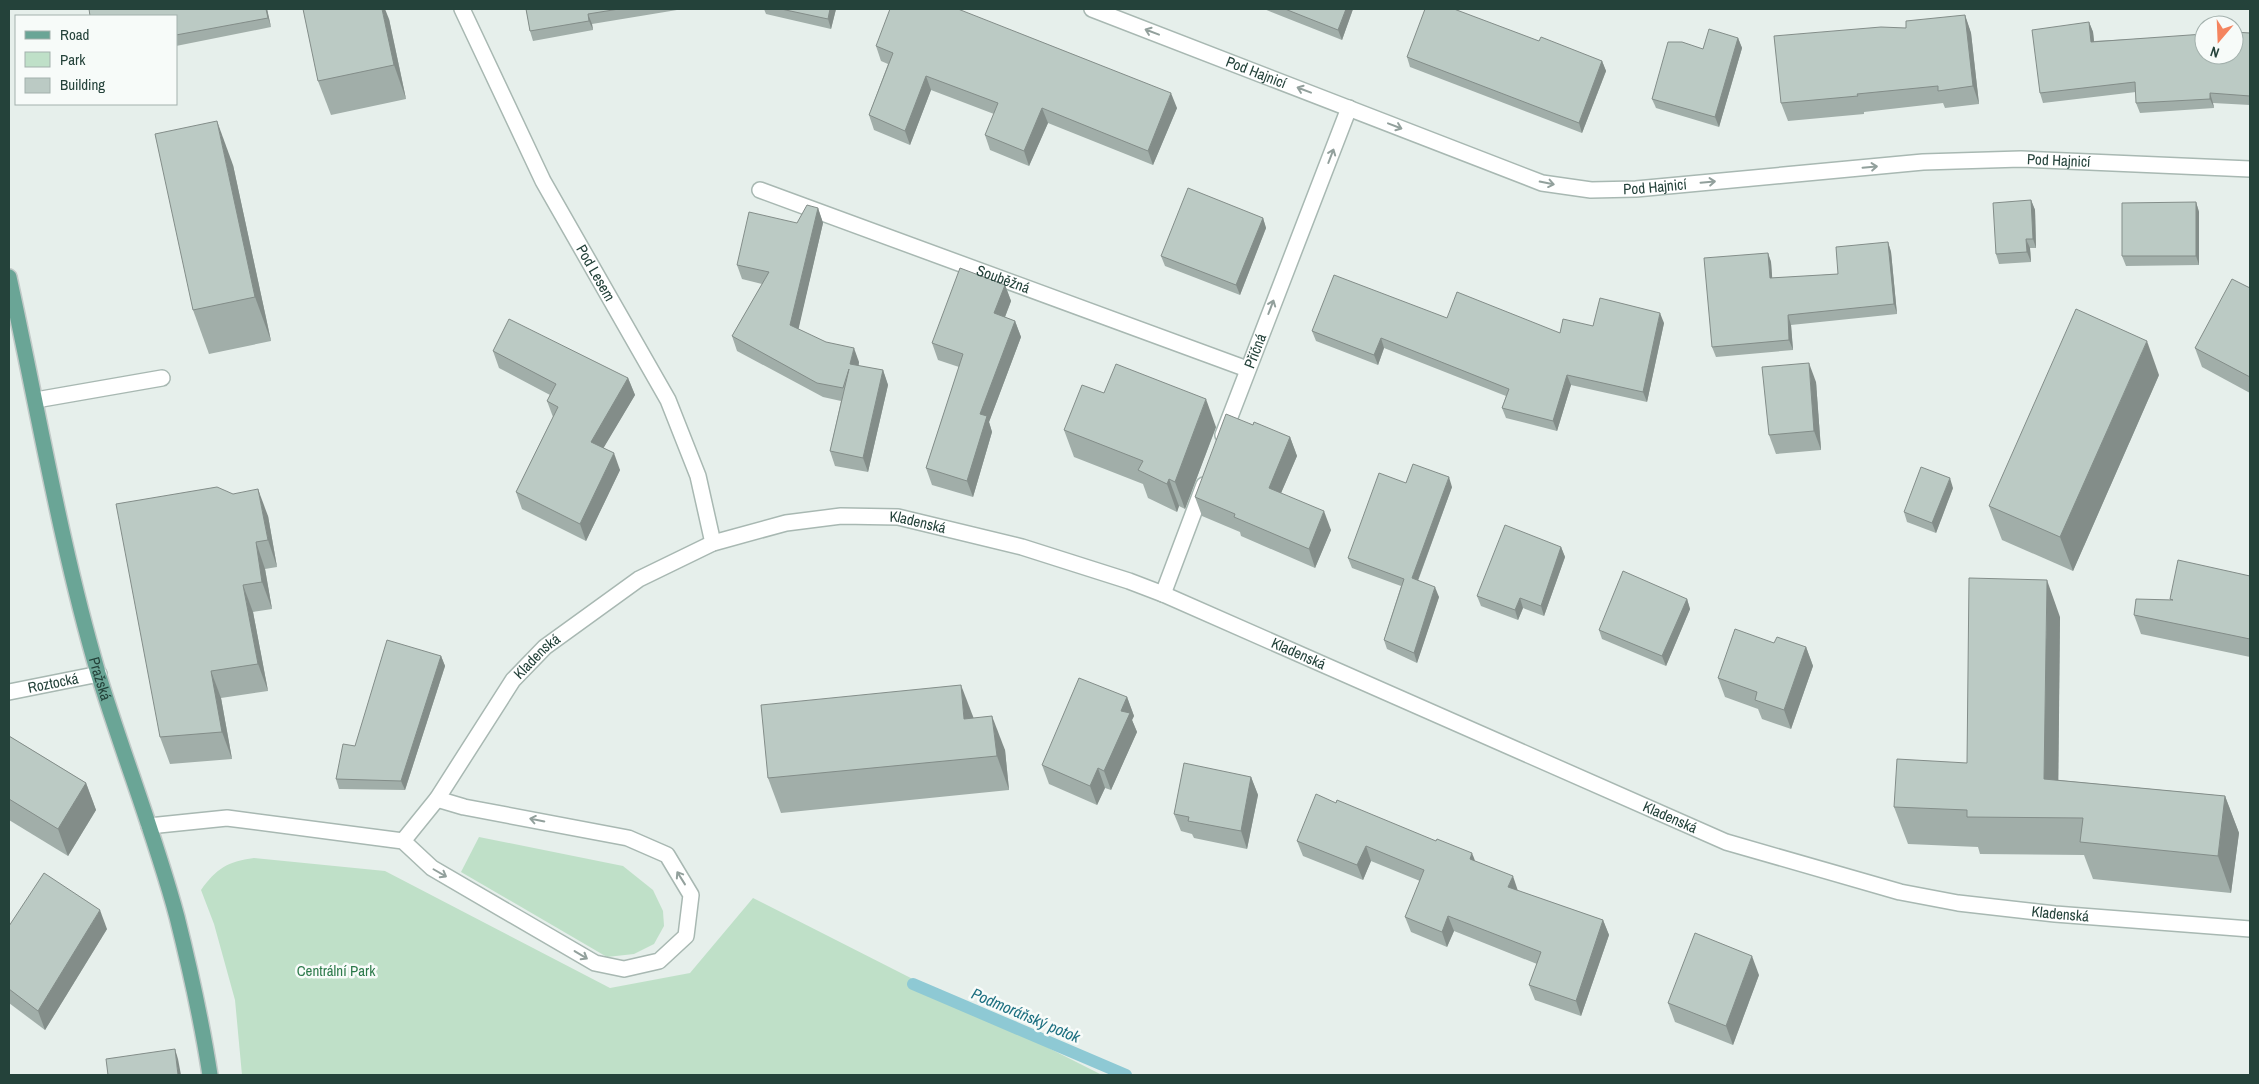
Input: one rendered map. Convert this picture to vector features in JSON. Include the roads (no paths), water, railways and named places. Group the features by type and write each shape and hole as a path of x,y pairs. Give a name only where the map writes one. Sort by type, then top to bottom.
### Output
{"main road":[{"name":"Pražská","path":"9,277 36,400 61,533 98,674 149,826 177,917 210,1075"}],"street":[{"name":"Pod Lesem","path":"462,9 542,180 668,400 698,476 713,542"},
{"name":"Pod Hajnicí","path":"1092,9 1542,184 1590,190 1636,189 1923,162 2021,158 2250,169"},
{"name":"Příčná","path":"1216,453 1247,369 1350,108"},
{"name":"Souběžná","path":"760,190 1247,369"},
{"path":"36,400 162,378"},
{"path":"1163,594 1209,472"},
{"name":"Kladenská","path":"403,841 437,799 513,680 545,647 639,579 713,542 786,523 841,516 898,516 1022,546 1163,594 1726,842 1900,892 1958,903 2055,914 2250,929"},
{"name":"Roztocká","path":"9,692 98,674"},
{"path":"149,826 227,818 403,841 432,868 595,963 624,969 659,960 686,936 691,894 667,855 628,838 437,799"}],"waterway":[{"name":"Podmoráňský potok","path":"913,984 1126,1075"}],"park label":[{"name":"Centrální Park","path":"336,971"}]}
